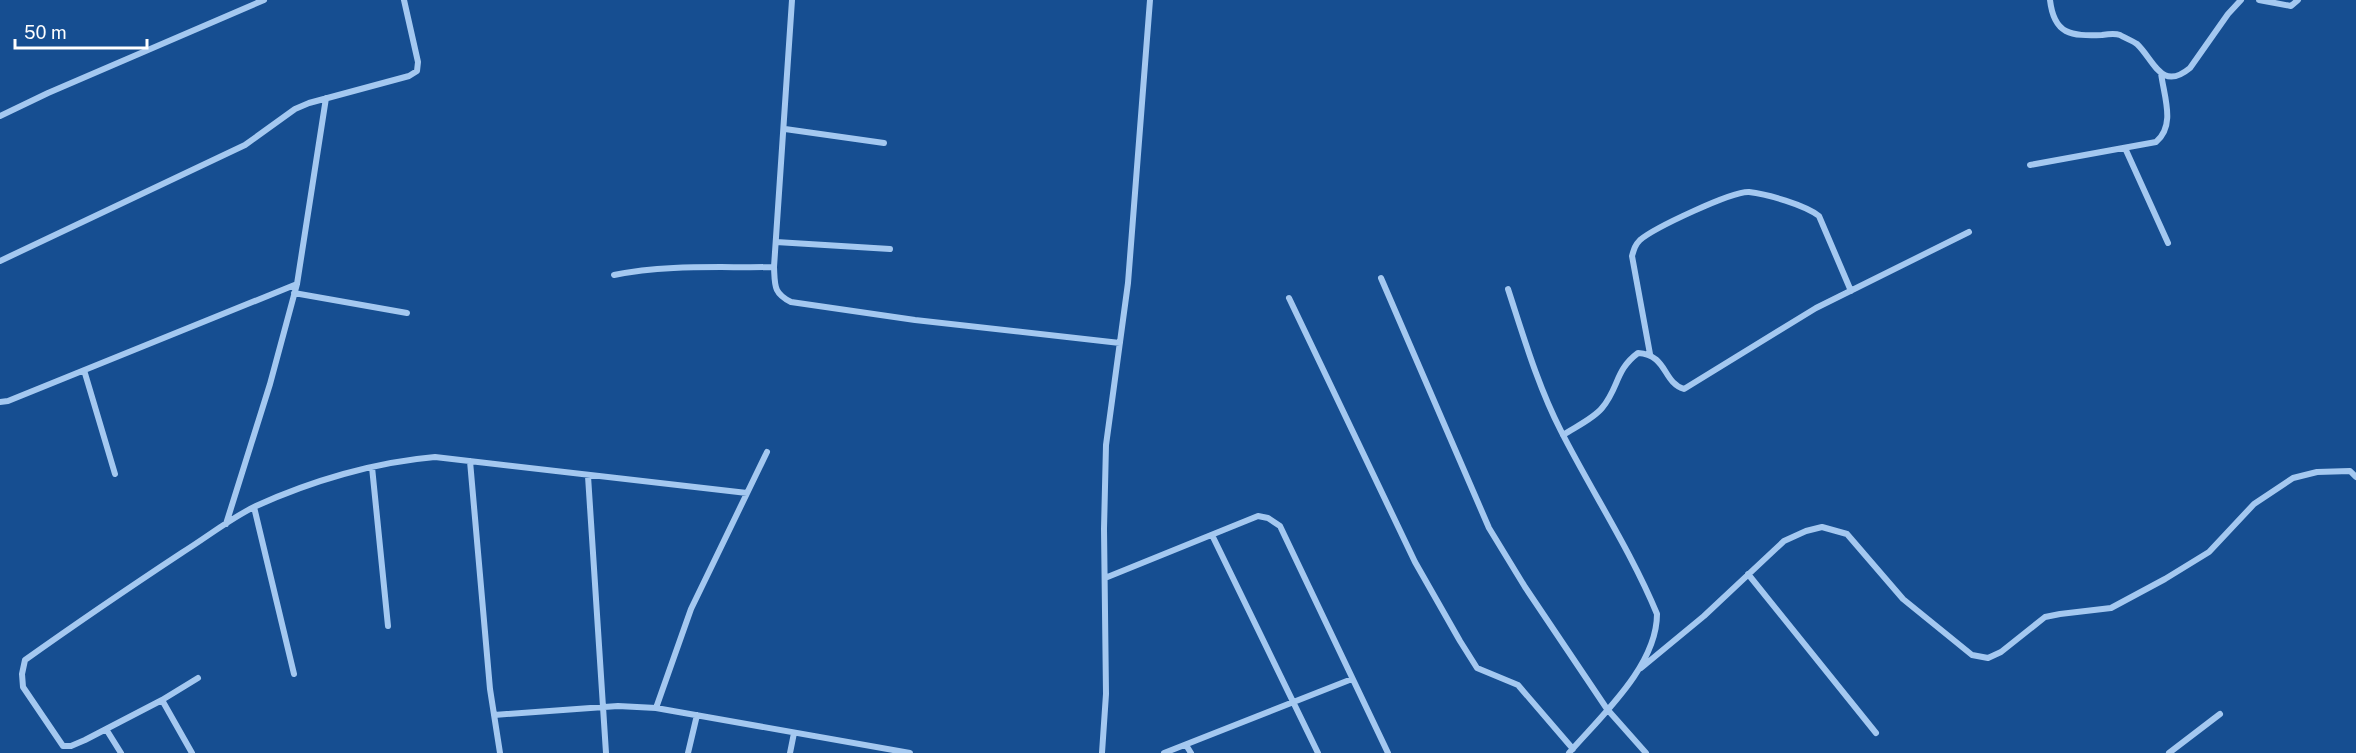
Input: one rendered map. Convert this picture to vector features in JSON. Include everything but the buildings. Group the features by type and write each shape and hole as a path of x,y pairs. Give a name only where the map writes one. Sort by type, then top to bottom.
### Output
{"street":[{"path":"0,116 264,0"},
{"path":"0,261 245,145 295,109 326,98 409,76 417,71 418,62 404,0"},
{"path":"792,0 774,267 775,287 779,296 791,302 915,320 1120,343"},
{"path":"1102,753 1106,694 1106,445 1128,283 1150,0"},
{"path":"2030,165 2156,142 2165,134 2168,124 2160,73 2136,44 2118,34 2079,36 2067,32 2058,27 2051,15 2050,0"},
{"path":"2160,73 2170,76 2182,75 2190,68 2228,14 2241,0"},
{"path":"2259,0 2291,6 2298,0"},
{"path":"226,524 270,384 297,284 326,98"},
{"path":"785,129 884,143"},
{"path":"2125,148 2168,243"},
{"path":"1650,354 1632,256 1635,246 1642,238 1678,218 1735,195 1748,192 1761,195 1810,209 1819,216 1851,291"},
{"path":"1563,435 1600,410 1608,400 1626,362 1638,353 1650,354 1658,359 1676,386 1684,389 1816,308 1969,232"},
{"path":"776,242 890,249"},
{"path":"614,275 656,269 774,267"},
{"path":"1381,278 1490,528 1525,587 1607,709 1646,753"},
{"path":"0,402 8,401 297,284"},
{"path":"1508,289 1539,383 1563,435 1593,487 1657,615 1652,645 1641,668"},
{"path":"294,293 407,313"},
{"path":"1289,298 1415,562 1460,641 1477,668 1518,685 1571,751 1641,668 1704,616 1784,541 1806,531 1822,527 1848,534 1903,599 1972,654 1988,658 2001,652 2046,618 2060,614 2111,608 2165,579 2210,552 2254,504 2293,478 2317,472 2350,471 2356,477"},
{"path":"84,370 115,474"},
{"path":"656,708 691,609 767,452"},
{"path":"198,678 106,729 71,746 63,746 24,687 22,674 25,660 90,614 254,507 291,492 372,467 435,457 747,493"},
{"path":"470,461 494,715 500,753"},
{"path":"372,467 388,626"},
{"path":"588,476 606,753"},
{"path":"254,507 294,674"},
{"path":"1105,578 1258,516 1268,518 1280,526 1388,753"},
{"path":"1212,535 1318,753"},
{"path":"1748,574 1876,733"},
{"path":"1164,753 1352,680"},
{"path":"162,700 192,753"},
{"path":"494,715 602,708 656,708 910,753"},
{"path":"2169,753 2220,714"},
{"path":"688,753 697,715"},
{"path":"106,729 120,753"},
{"path":"790,753 794,733"},
{"path":"1186,745 1191,753"}]}
